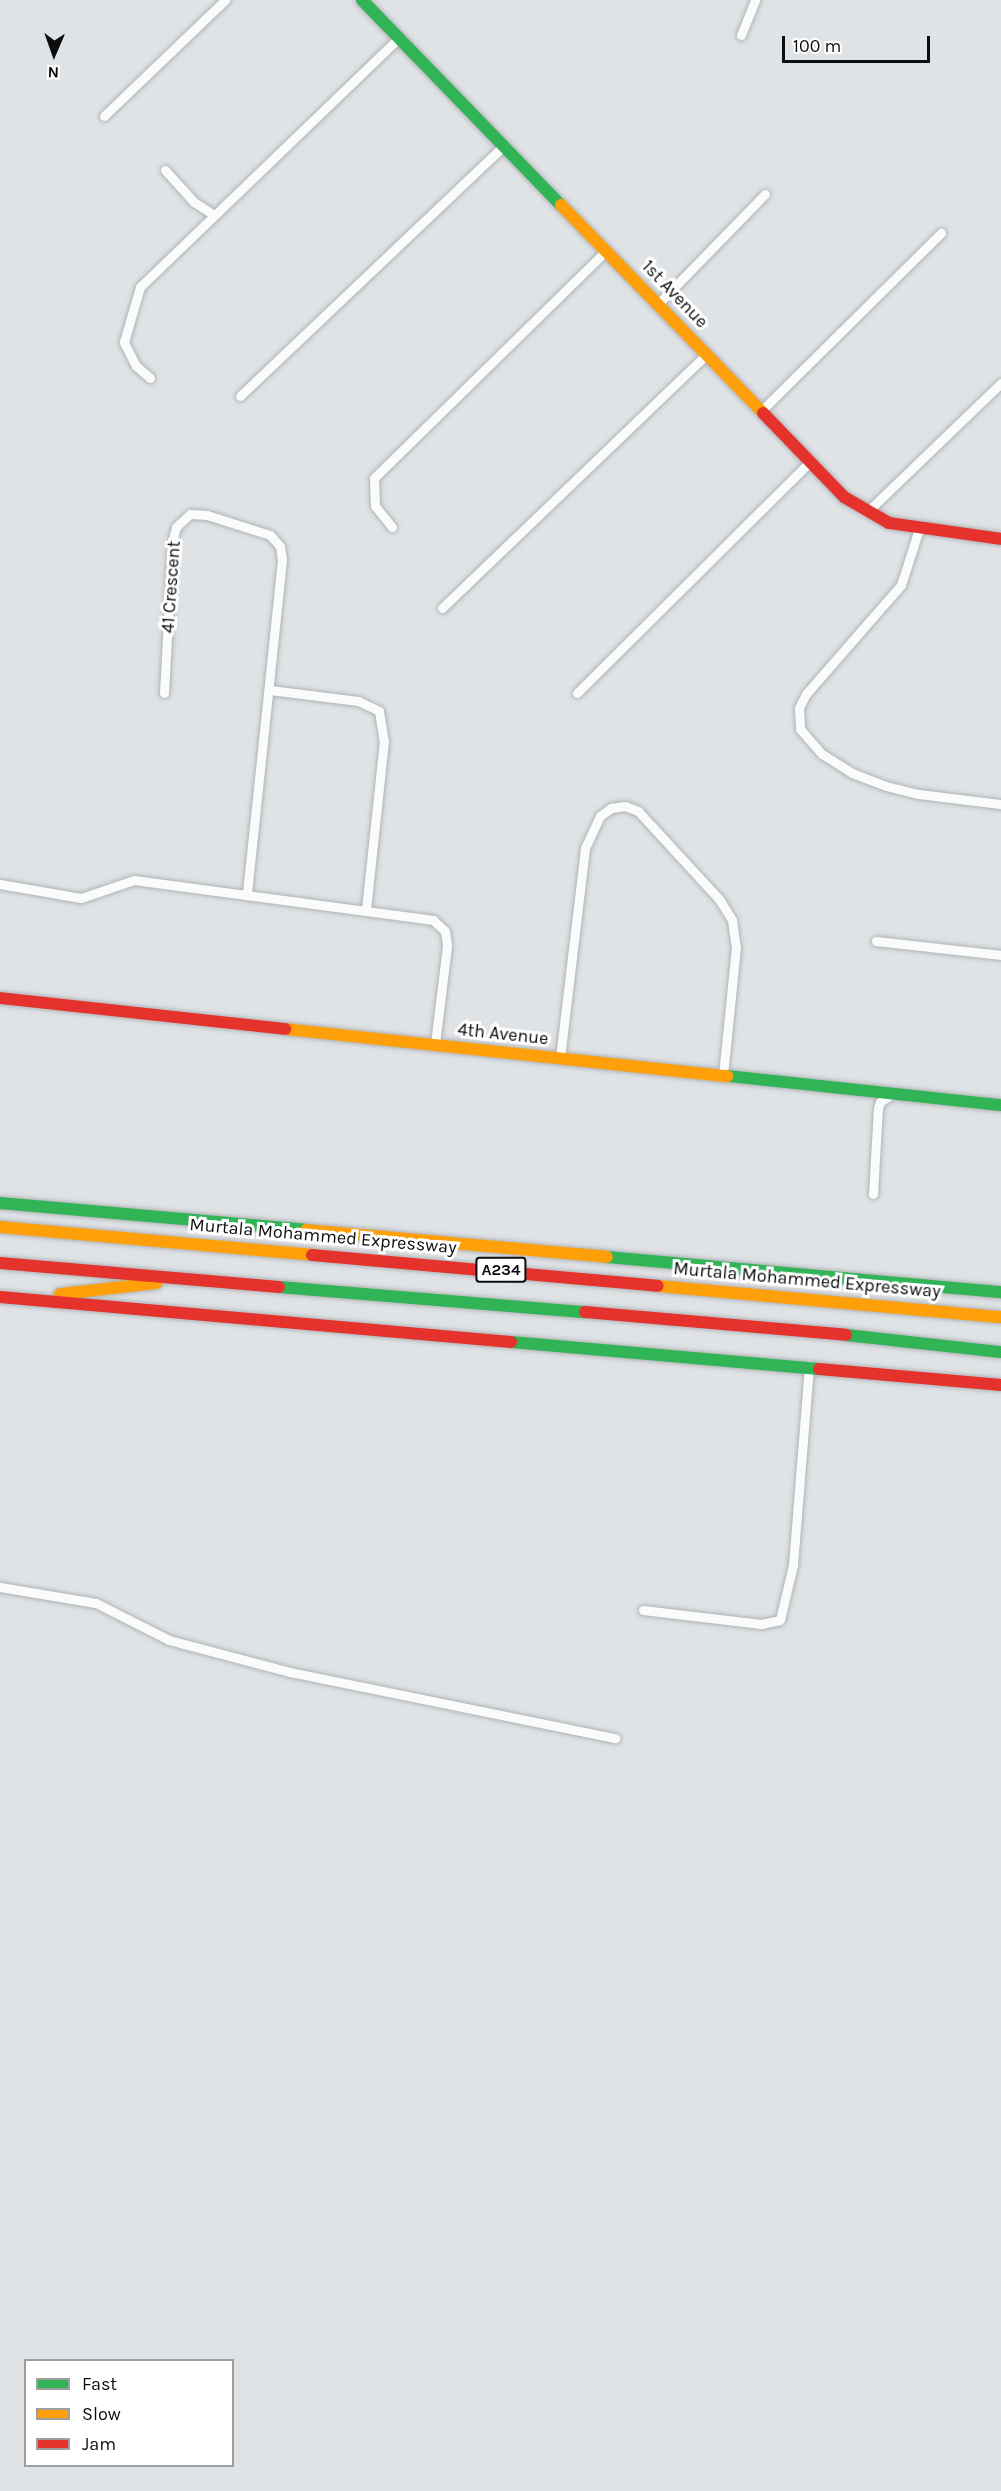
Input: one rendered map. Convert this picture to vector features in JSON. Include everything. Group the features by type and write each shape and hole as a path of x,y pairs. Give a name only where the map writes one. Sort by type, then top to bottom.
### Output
{"main road":[{"name":"1st Avenue","path":"362,0 659,303 844,497 888,523 919,529 1001,538"},
{"name":"4th Avenue","path":"0,998 1001,1105"},
{"name":"Murtala Mohammed Expressway","path":"0,1203 1001,1292"},
{"path":"39,1206 190,1243"},
{"name":"Murtala Mohammed Expressway","path":"0,1227 1001,1317"},
{"name":"A234","path":"0,1263 864,1336 1001,1352"},
{"path":"23,1298 193,1279"},
{"path":"0,1297 809,1366 1001,1385"}],"street":[{"path":"104,116 225,0"},
{"path":"741,35 755,0"},
{"path":"150,378 136,366 124,342 140,287 399,38"},
{"path":"240,396 503,146"},
{"path":"165,170 194,202 214,215"},
{"path":"659,303 765,194"},
{"path":"762,410 941,233"},
{"path":"392,527 375,506 374,478 607,250"},
{"path":"442,608 708,354"},
{"path":"867,512 1001,383"},
{"path":"577,693 810,462"},
{"name":"41 Crescent","path":"164,693 172,543 176,527 190,514 238,523 270,535 280,546 282,560 247,895"},
{"path":"919,529 901,585 806,694 799,708 800,729 822,754 852,773 886,786 919,795 1001,804"},
{"path":"270,690 358,701 379,711 384,741 366,909"},
{"path":"560,1058 585,848 600,816 611,807 625,806 638,811 719,899 732,920 736,947 723,1076"},
{"path":"0,884 72,898 89,897 134,880 366,909 433,920 445,931 447,946 435,1044"},
{"path":"876,941 1001,955"},
{"path":"873,1194 878,1108 880,1102 892,1094"},
{"path":"643,1610 761,1624 780,1620 793,1565 809,1366"},
{"path":"0,1587 96,1603 169,1640 290,1672 615,1738"}],"traffic: fast":[{"path":"362,0 561,205"},
{"path":"728,1076 1001,1105"},
{"path":"0,1203 306,1230"},
{"path":"607,1257 1001,1292"},
{"path":"279,1287 585,1312"},
{"path":"846,1335 1001,1352"},
{"path":"511,1342 819,1369"}],"traffic: slow":[{"path":"561,205 763,413"},
{"path":"285,1029 728,1076"},
{"path":"0,1227 312,1255"},
{"path":"306,1230 607,1257"},
{"path":"60,1294 156,1283"},
{"path":"658,1286 1001,1317"}],"traffic: jam":[{"path":"763,413 844,497 889,523 1001,539"},
{"path":"0,998 285,1029"},
{"path":"312,1255 658,1286"},
{"path":"0,1263 279,1287"},
{"path":"0,1297 511,1342"},
{"path":"585,1312 846,1335"},
{"path":"819,1369 1001,1385"}]}
